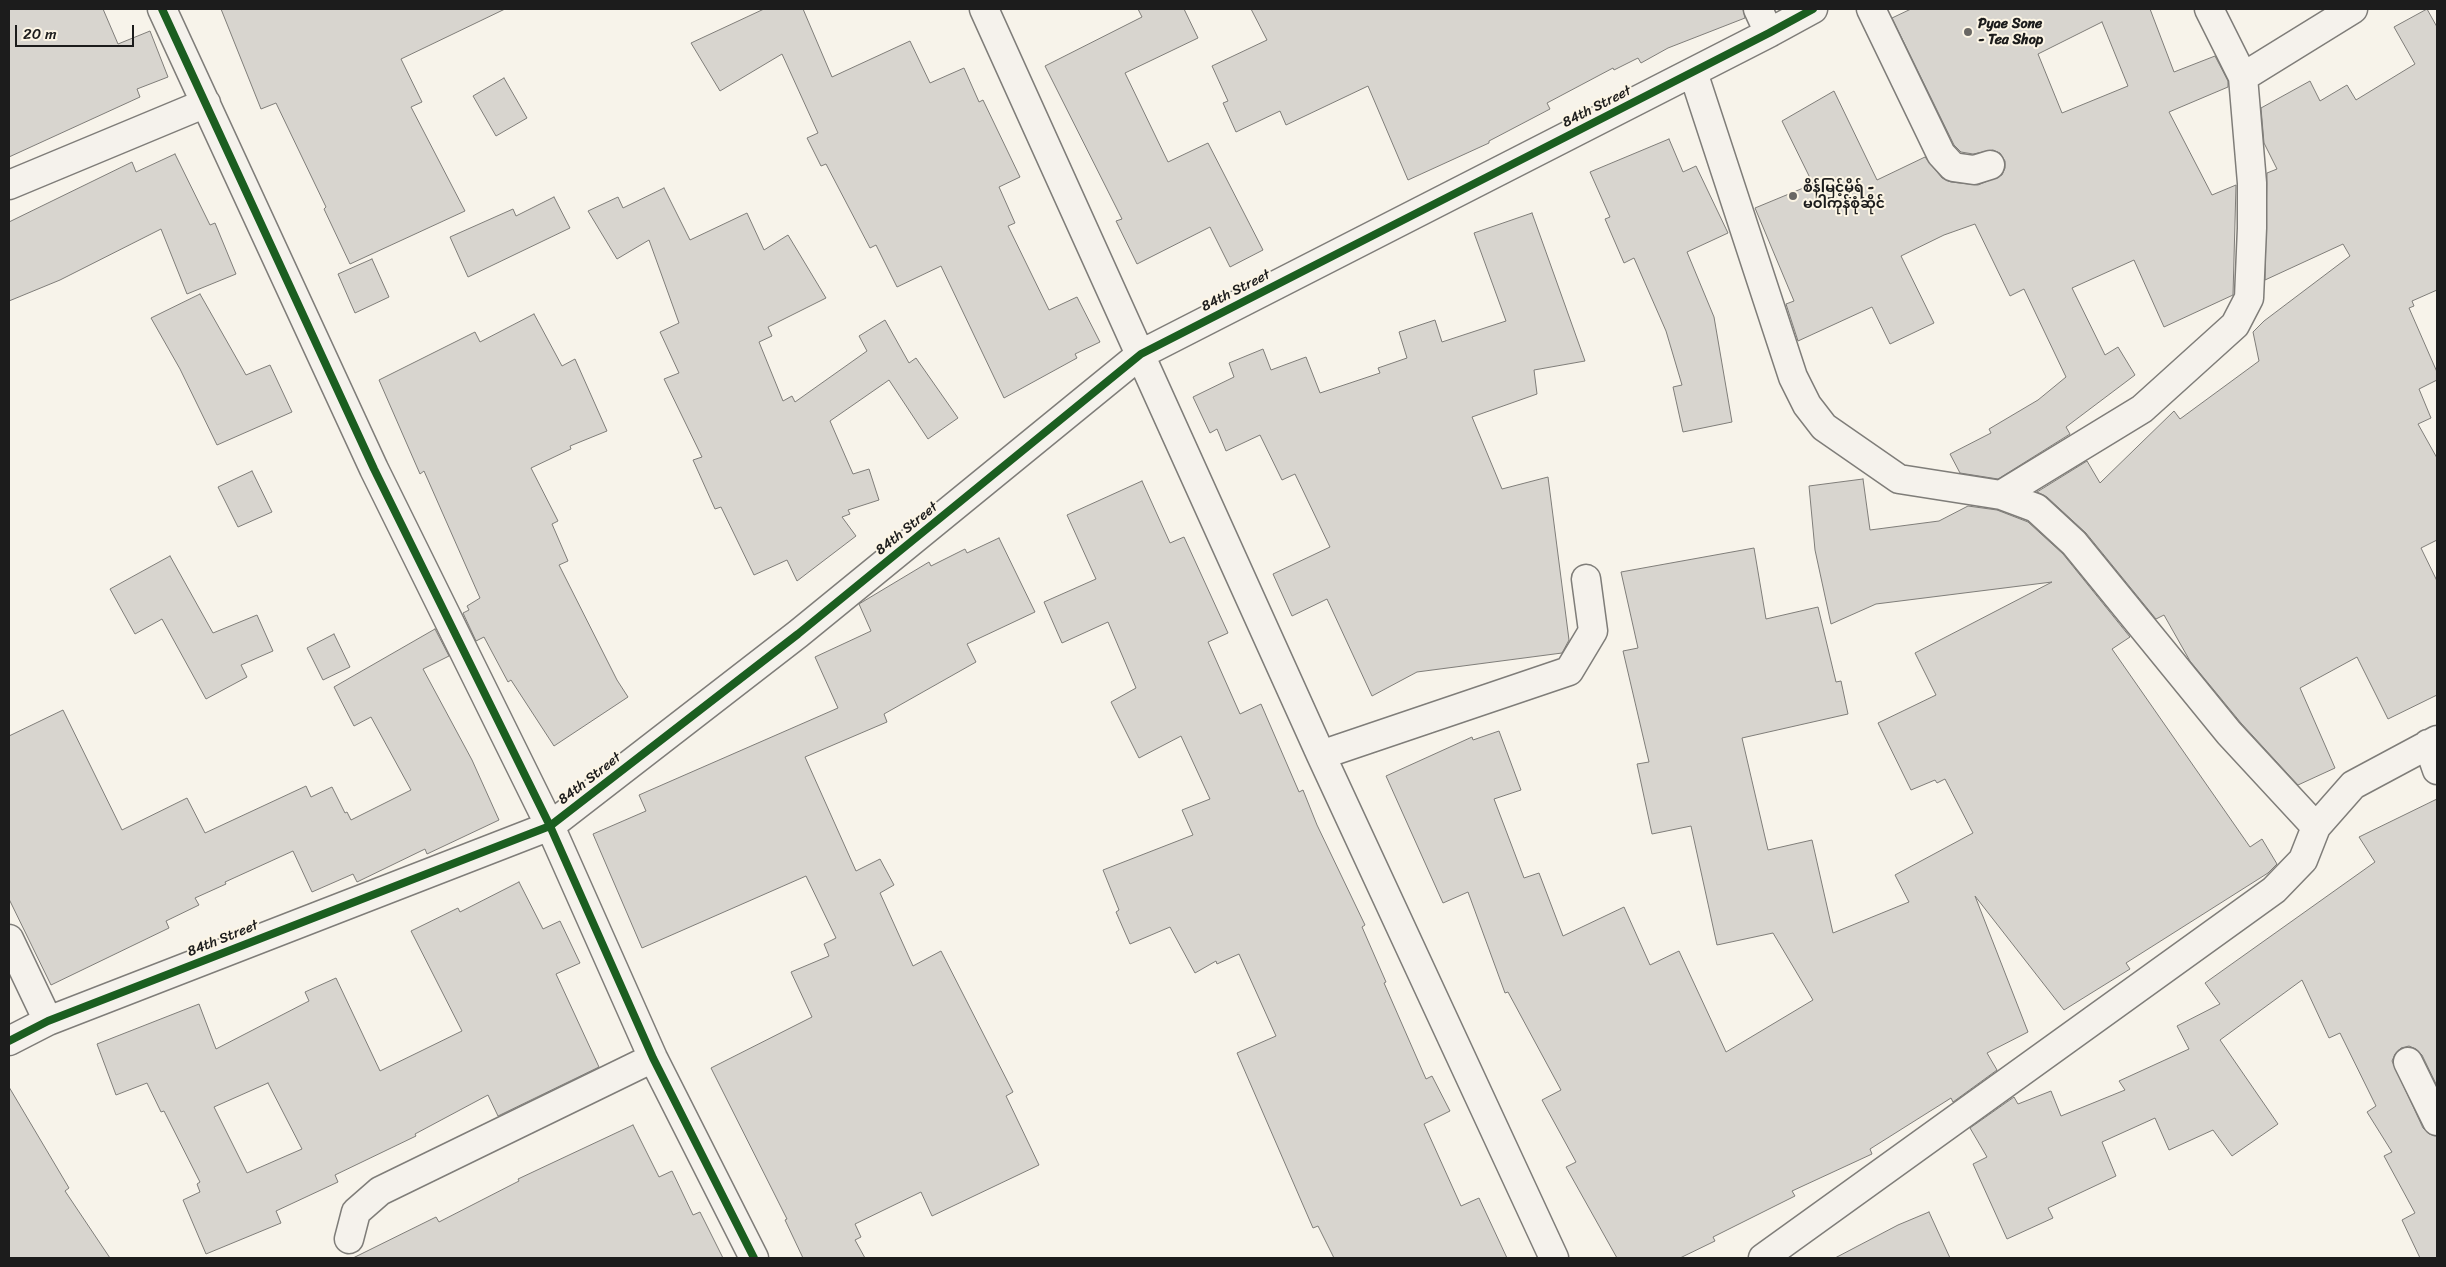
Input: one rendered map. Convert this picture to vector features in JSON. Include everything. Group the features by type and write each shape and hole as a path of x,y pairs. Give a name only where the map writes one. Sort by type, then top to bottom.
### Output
{"street":[{"path":"162,9 374,469 550,826 653,1058 754,1258"},
{"path":"984,9 1321,755 1554,1258"},
{"path":"1758,9 1769,34"},
{"name":"84th Street","path":"9,1041 48,1021 550,826 798,634 1141,354 1769,34 1813,9"},
{"path":"1871,9 1941,154 1953,167 1974,170 1990,164"},
{"path":"2001,495 2142,409 2235,325 2249,298 2252,228 2251,174 2243,77 2209,9"},
{"path":"2243,77 2354,9"},
{"path":"1693,72 1793,377 1807,405 1824,428 1899,479 2001,495 2036,508 2074,543 2229,733 2316,827"},
{"path":"9,185 206,103"},
{"path":"1321,755 1569,671 1593,632 1586,579"},
{"path":"1763,1258 2274,890 2303,860 2316,827 2353,785 2433,742 2437,770"},
{"path":"9,939 48,1021"},
{"path":"349,1239 356,1212 380,1191 653,1058"},
{"path":"2408,1062 2437,1121"}],"building":[{"path":"9,9 103,9 118,44 150,31 168,77 137,89 140,97 9,157"},
{"path":"221,9 505,9 401,59 422,102 411,107 465,211 350,264 324,209 326,207 276,103 261,109"},
{"path":"764,9 803,9 832,77 910,41 930,83 964,68 979,102 983,100 1020,177 999,187 1015,223 1008,226 1049,310 1077,297 1100,342 1075,354 1077,358 1004,398 941,266 897,287 876,245 870,248 826,164 821,166 807,138 818,133 782,54 720,91 691,43"},
{"path":"1138,9 1184,9 1198,38 1125,73 1168,162 1208,143 1263,250 1230,267 1210,227 1137,264 1116,221 1122,219 1045,66 1142,17"},
{"path":"1251,9 1743,9 1745,18 1668,48 1641,63 1638,58 1614,70 1613,68 1547,103 1550,109 1489,141 1489,143 1408,180 1368,86 1286,125 1280,111 1236,132 1223,103 1228,101 1212,66 1267,40"},
{"path":"1911,9 2150,9 2174,72 2215,56 2228,81 2228,87 2169,112 2212,195 2236,185 2233,295 2164,327 2134,260 2072,288 2105,355 2118,347 2135,375 2066,427 2070,434 1998,479 1960,473 1950,454 1991,433 1989,429 2038,400 2066,377 2024,289 2010,296 1975,224 1944,235 1901,256 1934,323 1890,344 1872,307 1798,341 1786,304 1794,301 1755,208 1813,184 1782,121 1834,91 1877,180 1925,157 1942,178 1951,182 1978,185 2002,175 2005,161 2000,153 1993,150 1973,154 1961,152 1954,145 1892,18","holes":["2102,22 2128,86 2062,113 2038,54"]},
{"path":"2427,9 2437,27 2437,290 2412,301 2414,306 2409,308 2437,372 2437,380 2419,389 2431,418 2418,424 2437,458 2437,540 2421,548 2437,581 2437,695 2388,719 2357,657 2300,688 2335,768 2298,785 2241,723 2190,661 2164,615 2156,619 2086,533 2047,497 2037,492 2087,461 2100,483 2174,411 2180,419 2259,361 2253,332 2264,321 2350,256 2343,244 2265,280 2267,173 2277,169 2264,143 2261,108 2310,81 2320,101 2347,85 2356,100 2415,64 2394,27"},
{"path":"504,78 527,118 496,136 473,96"},
{"path":"1669,139 1683,172 1696,166 1728,233 1687,252 1714,317 1732,422 1683,432 1673,387 1682,385 1666,331 1634,258 1624,263 1605,219 1610,217 1590,172"},
{"path":"175,154 210,225 215,223 236,274 187,294 161,229 60,280 9,301 9,222 132,162 136,172"},
{"path":"664,188 690,240 747,213 764,250 788,235 826,298 768,327 772,336 759,342 783,401 792,396 795,402 867,351 859,336 885,320 909,363 916,358 958,418 928,439 889,380 830,421 853,474 869,469 879,500 848,510 850,514 842,517 856,536 797,581 787,560 754,575 721,507 715,509 693,460 702,457 664,379 679,373 660,332 679,323 649,240 617,259 588,211 618,197 623,208"},
{"path":"554,197 570,228 468,277 450,237 513,209 516,216"},
{"path":"1532,213 1585,361 1534,370 1537,394 1472,417 1502,489 1548,477 1569,640 1562,653 1417,672 1372,696 1327,599 1292,616 1273,574 1330,547 1295,474 1282,480 1260,435 1226,451 1217,429 1210,433 1193,397 1234,377 1229,363 1263,349 1271,370 1306,357 1320,393 1380,373 1378,368 1407,358 1399,332 1435,320 1442,342 1506,321 1474,233"},
{"path":"372,259 389,297 355,313 338,274"},
{"path":"200,294 246,375 270,365 292,412 217,445 180,369 151,318"},
{"path":"534,314 562,366 575,359 607,431 570,446 571,449 531,468 558,521 552,524 568,561 559,565 617,680 628,697 554,746 511,680 508,682 484,637 476,641 463,613 469,610 467,606 480,598 424,471 420,474 379,380 475,332 480,342"},
{"path":"252,471 272,512 238,527 218,487"},
{"path":"1863,479 1870,530 1939,521 1968,506 1997,510 2028,522 2063,554 2130,637 2112,649 2250,847 2262,839 2277,864 2268,873 2126,963 2130,969 2064,1010 1975,896 2028,1032 1987,1053 1997,1070 1953,1102 1951,1098 1870,1149 1872,1154 1792,1191 1795,1196 1713,1237 1715,1241 1680,1258 1617,1258 1566,1167 1576,1162 1542,1100 1561,1090 1508,992 1505,993 1468,892 1443,903 1386,776 1472,737 1473,740 1499,731 1521,790 1494,799 1524,878 1539,873 1563,936 1624,907 1650,965 1679,951 1726,1052 1813,1000 1773,933 1717,945 1691,826 1652,834 1637,764 1649,762 1623,651 1638,648 1621,572 1754,548 1766,619 1818,607 1836,682 1841,681 1848,714 1742,738 1768,850 1812,840 1833,933 1909,902 1895,875 1973,833 1945,779 1937,783 1935,780 1911,790 1878,723 1936,695 1915,653 2052,582 1876,604 1831,624 1815,550 1809,486"},
{"path":"1142,481 1170,543 1184,537 1228,633 1208,642 1240,714 1261,704 1299,792 1303,790 1317,825 1365,925 1362,927 1386,982 1384,983 1426,1079 1432,1076 1450,1111 1424,1124 1461,1206 1479,1198 1507,1258 1334,1258 1318,1226 1313,1228 1237,1053 1276,1036 1239,954 1217,964 1216,961 1195,973 1170,927 1130,944 1116,912 1119,910 1103,870 1193,835 1182,810 1210,799 1181,736 1139,758 1111,702 1136,688 1108,622 1062,643 1044,602 1096,579 1067,515"},
{"path":"999,538 1035,612 967,644 976,662 884,714 887,722 805,757 856,871 880,859 894,885 880,893 913,966 941,951 1013,1092 1006,1096 1039,1165 932,1216 921,1192 855,1224 861,1237 855,1240 865,1258 803,1258 785,1220 787,1219 711,1068 812,1017 791,972 829,956 824,944 836,938 806,876 642,948 593,834 646,811 639,795 838,708 815,657 871,631 859,604 929,562 931,566 965,549 967,553"},
{"path":"170,556 213,633 257,615 273,651 241,665 247,677 206,699 162,619 135,634 110,589"},
{"path":"435,629 449,656 423,669 472,760 499,820 427,854 425,849 357,882 353,874 312,892 293,851 195,898 199,905 166,921 169,928 51,985 9,899 9,736 63,710 122,830 187,798 205,833 306,786 311,797 332,787 345,813 347,812 351,820 411,790 371,717 354,726 334,687"},
{"path":"334,634 350,667 323,680 307,648"},
{"path":"2437,799 2437,1086 2422,1055 2416,1049 2409,1046 2401,1048 2395,1054 2392,1061 2423,1128 2429,1134 2437,1136 2437,1258 2420,1258 2402,1220 2415,1213 2384,1156 2392,1152 2367,1112 2376,1106 2340,1033 2329,1038 2302,980 2220,1040 2278,1124 2232,1156 2213,1130 2169,1150 2155,1118 2102,1142 2116,1176 2048,1208 2053,1218 2007,1239 1973,1164 1987,1157 1970,1128 2014,1097 2018,1104 2051,1091 2061,1116 2125,1090 2119,1081 2189,1049 2177,1026 2220,1004 2205,983 2375,862 2359,837"},
{"path":"519,882 543,929 560,921 580,963 556,974 599,1067 498,1116 488,1095 415,1134 416,1136 335,1175 338,1182 276,1211 281,1223 206,1254 183,1200 200,1192 197,1184 200,1182 164,1111 161,1112 147,1083 116,1095 97,1044 199,1004 216,1049 309,1001 305,992 336,978 380,1071 462,1031 411,931 458,908 460,912","holes":["268,1083 302,1149 247,1173 214,1107"]},
{"path":"9,1087 69,1188 65,1191 110,1258 9,1258"},
{"path":"633,1125 659,1177 672,1171 693,1215 700,1212 723,1258 353,1258 436,1217 439,1222 519,1181 518,1179"},
{"path":"1929,1212 1950,1258 1835,1258 1898,1225"}],"cycle path":[{"path":"162,9 374,469 550,826 653,1058 754,1258"},
{"path":"9,1041 48,1021 550,826 798,634 1141,354 1813,9"}],"place":[{"name":"Pyae Sone - Tea Shop","path":"1968,32"},
{"name":"စိန်မြင့်မိုရ် - မဝါကုန်စုံဆိုင်","path":"1793,196"}]}
